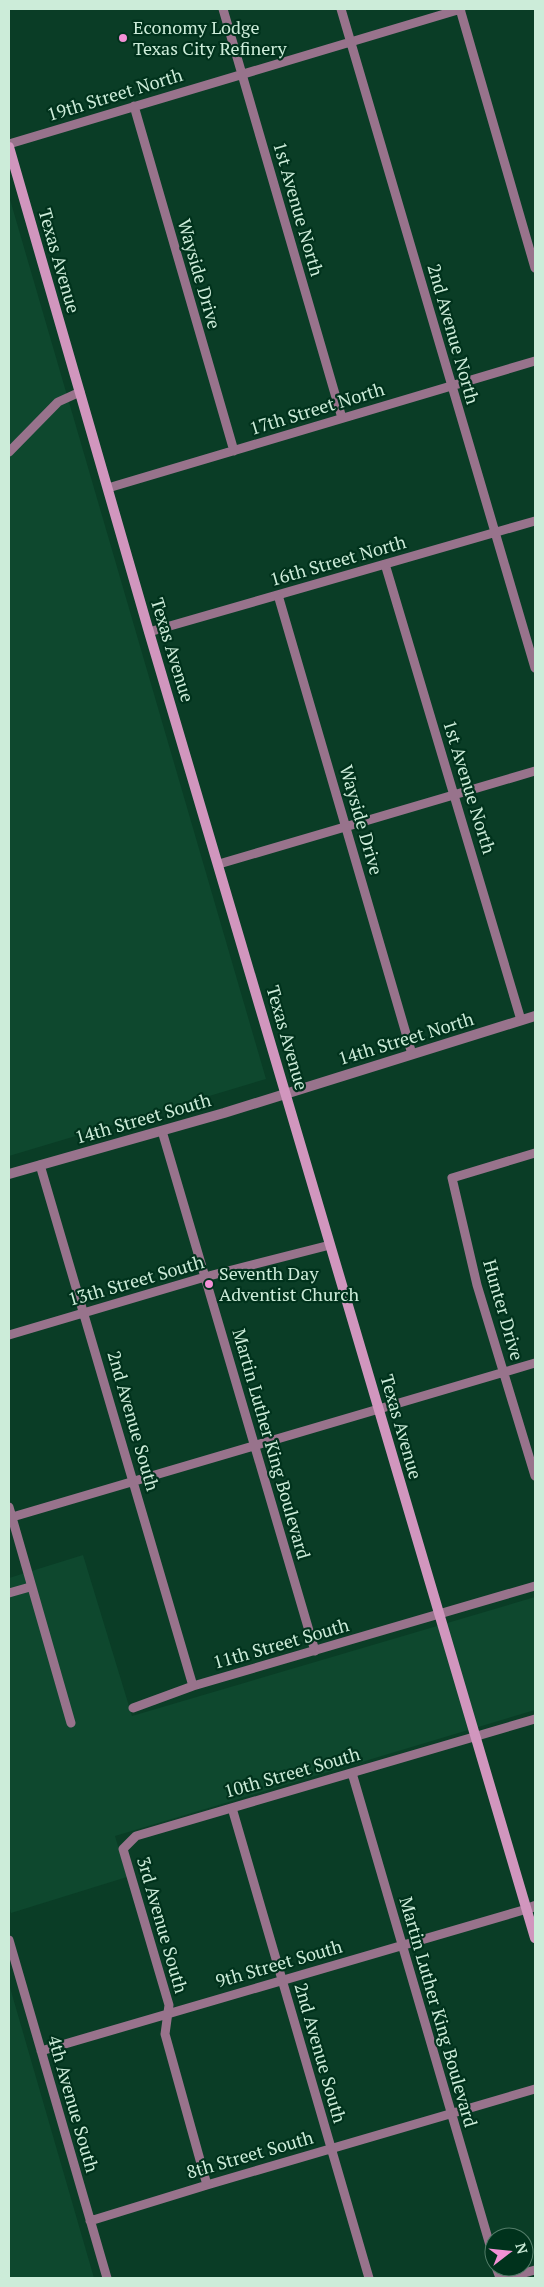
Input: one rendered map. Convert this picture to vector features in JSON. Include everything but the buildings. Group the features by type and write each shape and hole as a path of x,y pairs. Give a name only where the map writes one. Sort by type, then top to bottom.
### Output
{"main road":[{"name":"Texas Avenue","path":"9,146 149,632 330,1245 476,1736 531,1908 535,1938"}],"street":[{"name":"1st Avenue North","path":"223,9 342,418"},
{"name":"2nd Avenue North","path":"341,9 535,668"},
{"name":"19th Street North","path":"9,146 242,73 461,9"},
{"path":"461,9 535,268"},
{"name":"Wayside Drive","path":"134,106 234,451"},
{"name":"17th Street North","path":"108,488 535,361"},
{"path":"9,452 58,402 80,392"},
{"name":"16th Street North","path":"149,632 535,521"},
{"name":"1st Avenue North","path":"385,564 521,1020"},
{"name":"Wayside Drive","path":"278,595 412,1054"},
{"path":"219,864 535,770"},
{"name":"14th Street North","path":"286,1093 535,1016"},
{"name":"14th Street South","path":"9,1174 162,1131 286,1093"},
{"name":"Martin Luther King Boulevard","path":"162,1131 315,1651"},
{"name":"Hunter Drive","path":"535,1153 452,1178 477,1285 535,1476"},
{"name":"2nd Avenue South","path":"40,1165 194,1686"},
{"name":"13th Street South","path":"9,1335 205,1276 330,1245"},
{"path":"10,1517 535,1363"},
{"path":"9,1507 10,1517 30,1587 71,1722"},
{"name":"11th Street South","path":"133,1708 194,1686 535,1586"},
{"path":"9,1593 30,1587"},
{"name":"10th Street South","path":"123,1849 136,1836 535,1719"},
{"name":"Martin Luther King Boulevard","path":"352,1773 485,2227"},
{"name":"2nd Avenue South","path":"232,1808 369,2278"},
{"name":"3rd Avenue South","path":"123,1849 169,2005 165,2034 206,2185"},
{"name":"9th Street South","path":"41,2051 531,1908"},
{"name":"4th Avenue South","path":"9,1940 107,2278"},
{"name":"8th Street South","path":"90,2221 206,2185 535,2089"},
{"path":"506,2278 535,2270"}],"shaded area":[{"path":"9,196 266,1079 9,1156"},
{"path":"83,1555 132,1716 535,1597 535,1710 115,1836 127,1877 11,1913 9,1905 9,1578"},
{"path":"9,1984 94,2278 9,2278"}],"place":[{"name":"Economy Lodge Texas City Refinery","path":"123,38"},
{"name":"Seventh Day Adventist Church","path":"209,1284"}]}
